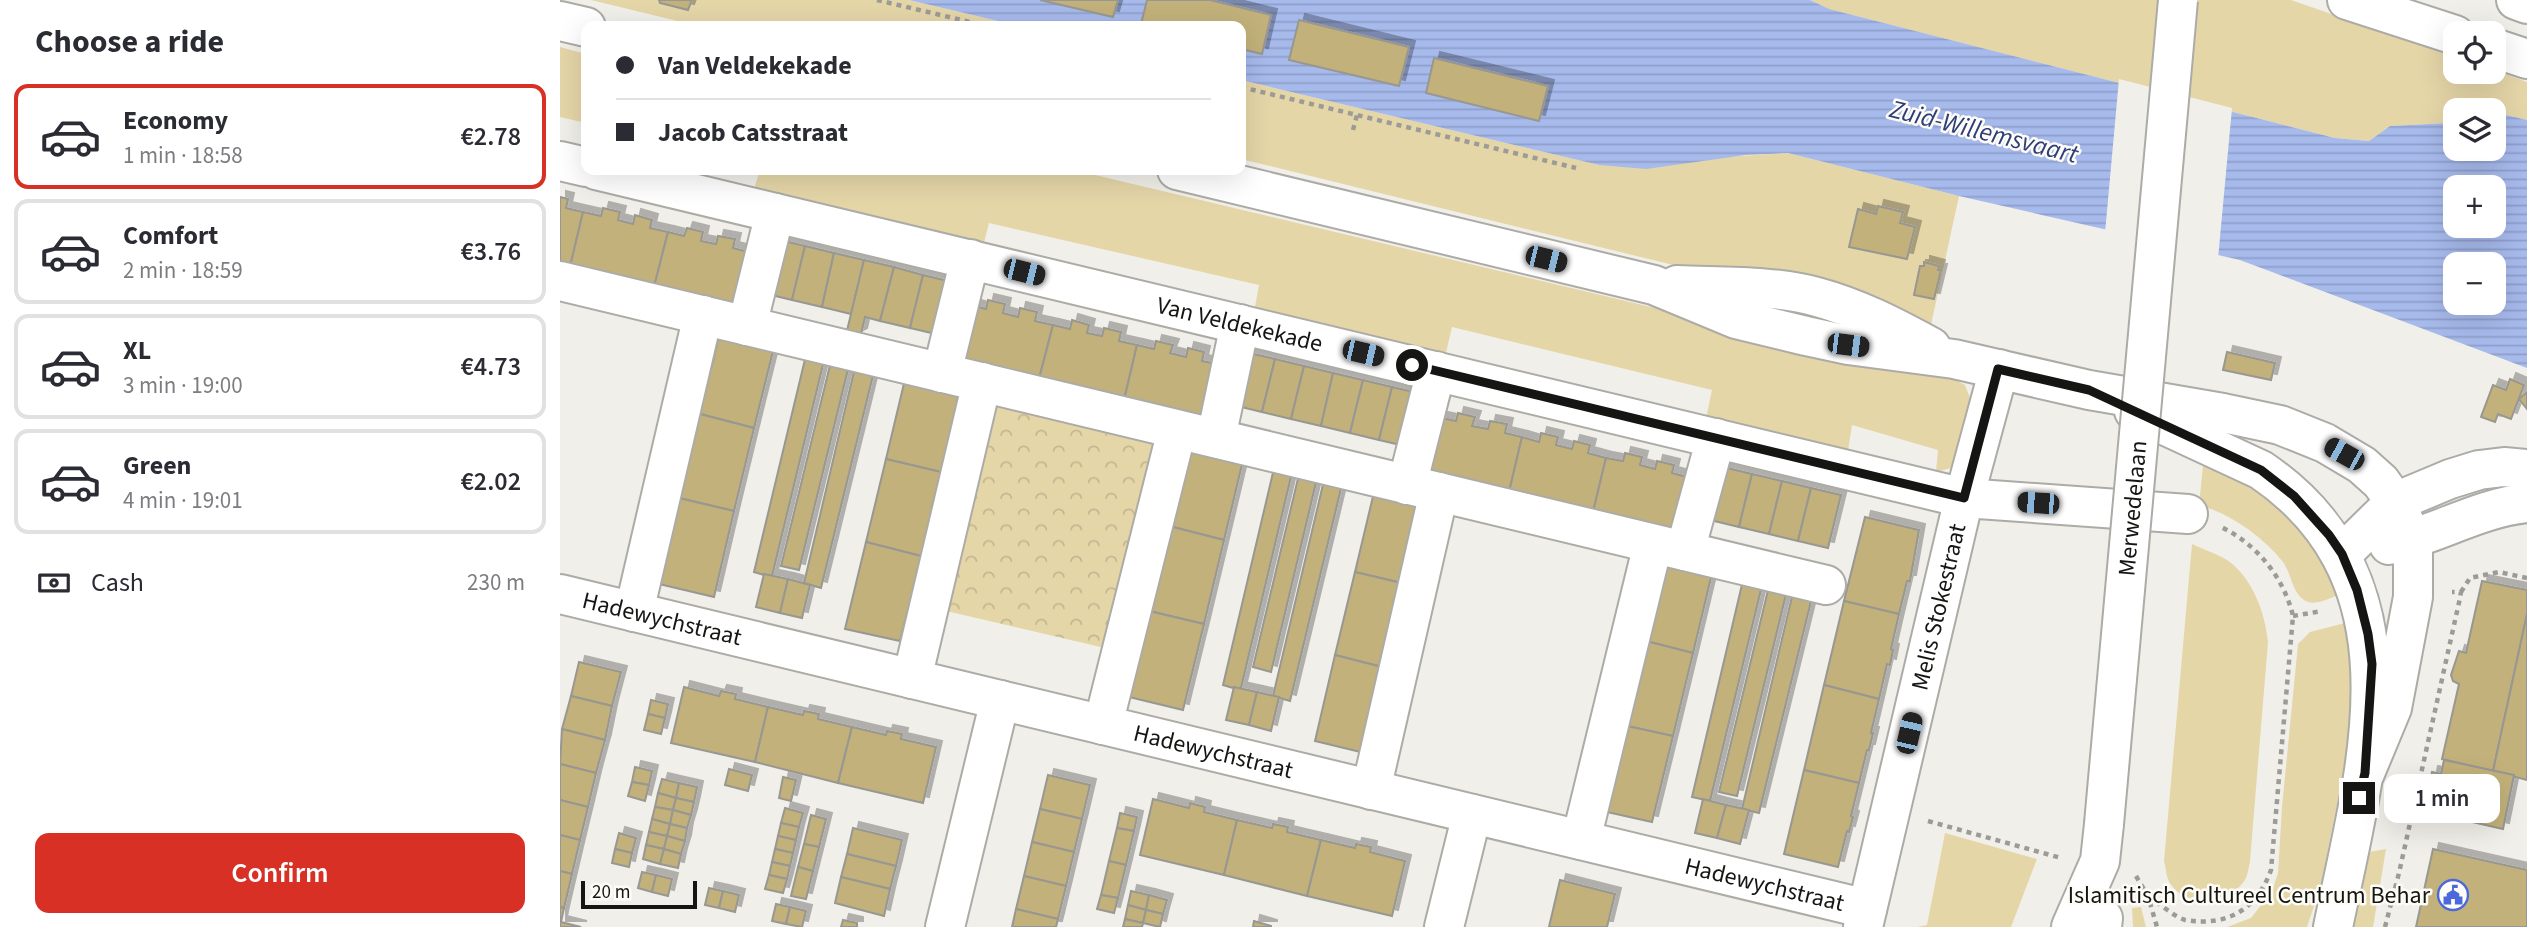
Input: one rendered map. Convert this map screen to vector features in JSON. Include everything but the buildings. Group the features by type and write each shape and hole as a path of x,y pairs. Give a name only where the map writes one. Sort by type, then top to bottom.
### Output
{"street":[{"name":"Merwedelaan","path":"2095,925 2178,0"},
{"path":"2347,0 2443,31"},
{"path":"2516,0 2527,4"},
{"path":"560,21 581,26"},
{"path":"2506,52 2527,59"},
{"path":"560,161 581,166"},
{"name":"Van Veldekekade","path":"617,175 1964,498 2188,514"},
{"path":"1198,175 1654,285 1745,287 1815,296 1855,309 1954,359 2089,390 2280,425 2325,443 2362,465 2381,482 2395,502 2413,540 2413,597 2392,708 2365,773"},
{"path":"747,326 775,213"},
{"path":"942,373 971,259"},
{"path":"560,281 1826,585"},
{"path":"634,612 703,315"},
{"path":"1216,438 1240,324"},
{"name":"Melis Stokestraat","path":"1865,918 1964,498 1998,369"},
{"path":"1371,790 1423,489 1436,371"},
{"path":"912,679 982,382"},
{"path":"2089,390 2261,470 2294,496 2342,554 2362,604 2372,664 2365,773 2333,927"},
{"path":"1103,725 1177,429"},
{"path":"1581,840 1669,548 1716,438"},
{"path":"2342,554 2395,502 2479,470 2504,467 2527,469"},
{"path":"2342,554 2413,540 2493,508 2527,503"},
{"name":"Hadewychstraat","path":"560,594 1581,840 1865,918"},
{"path":"945,927 1000,700"},
{"path":"1444,927 1472,814"}],"path":[{"path":"877,0 966,21"},
{"path":"1246,88 1576,168"},
{"path":"1353,130 1357,115"},
{"path":"2148,896 2184,919 2215,923 2247,911 2265,887 2271,870 2293,616 2282,582 2260,556 2226,529 2188,514"},
{"path":"2461,592 2470,578 2499,572 2527,578"},
{"path":"1890,810 2063,859"}],"green space":[{"path":"591,0 909,0 998,21 677,21"},
{"path":"1810,0 2291,0 2443,53 2443,84 2506,84 2506,74 2527,82 2527,120 2506,115 2506,98 2443,98 2443,123 2390,126 2369,141 2335,138 1828,9"},
{"path":"560,47 581,53 581,122 560,117"},
{"path":"1246,81 1599,165 1788,153 1959,196 1931,325 1855,294 1710,274 1246,160"},
{"path":"758,175 1095,175 1946,375 1965,385 1972,403 1955,467 1936,472 1938,450 1852,425 1848,451 1706,418 1712,390 1452,327 1445,357 1254,312 1259,285 989,223 983,247 753,192"},
{"path":"988,402 1157,442 1105,648 938,609"},
{"path":"2204,455 2283,502 2345,592 2314,603 2304,600 2297,592 2286,566 2266,543 2234,520 2199,505"},
{"path":"2192,544 2227,560 2244,576 2261,608 2268,642 2248,872 2240,886 2231,893 2209,900 2186,897 2177,891 2169,881 2164,861"},
{"path":"2353,621 2356,708 2321,885 2307,927 2227,927 2251,918 2272,891 2278,873 2298,644 2310,632"},
{"path":"1945,833 2037,859 2011,927 1917,927 1927,925"},
{"path":"2386,849 2373,927 2353,927 2369,852"},
{"path":"2141,907 2146,927 2133,927 2132,908"}],"water":[{"name":"Zuid-Willemsvaart","path":"909,0 1810,0 1829,9 2335,138 2369,141 2390,126 2443,123 2443,161 2506,161 2506,115 2527,120 2527,368 2240,260 1959,196 1788,153 1746,155 1646,169 1599,165 1246,81 1246,21 998,21"}],"pier":[{"path":"2119,79 2232,108 2218,259 2105,233"}],"place":[{"name":"Islamitisch Cultureel Centrum Behar","path":"2453,895"}],"route":[{"path":"1412,365 1964,498 1998,369 2089,390 2261,470 2294,496 2342,554 2362,604 2372,664 2365,773 2359,798"}]}
